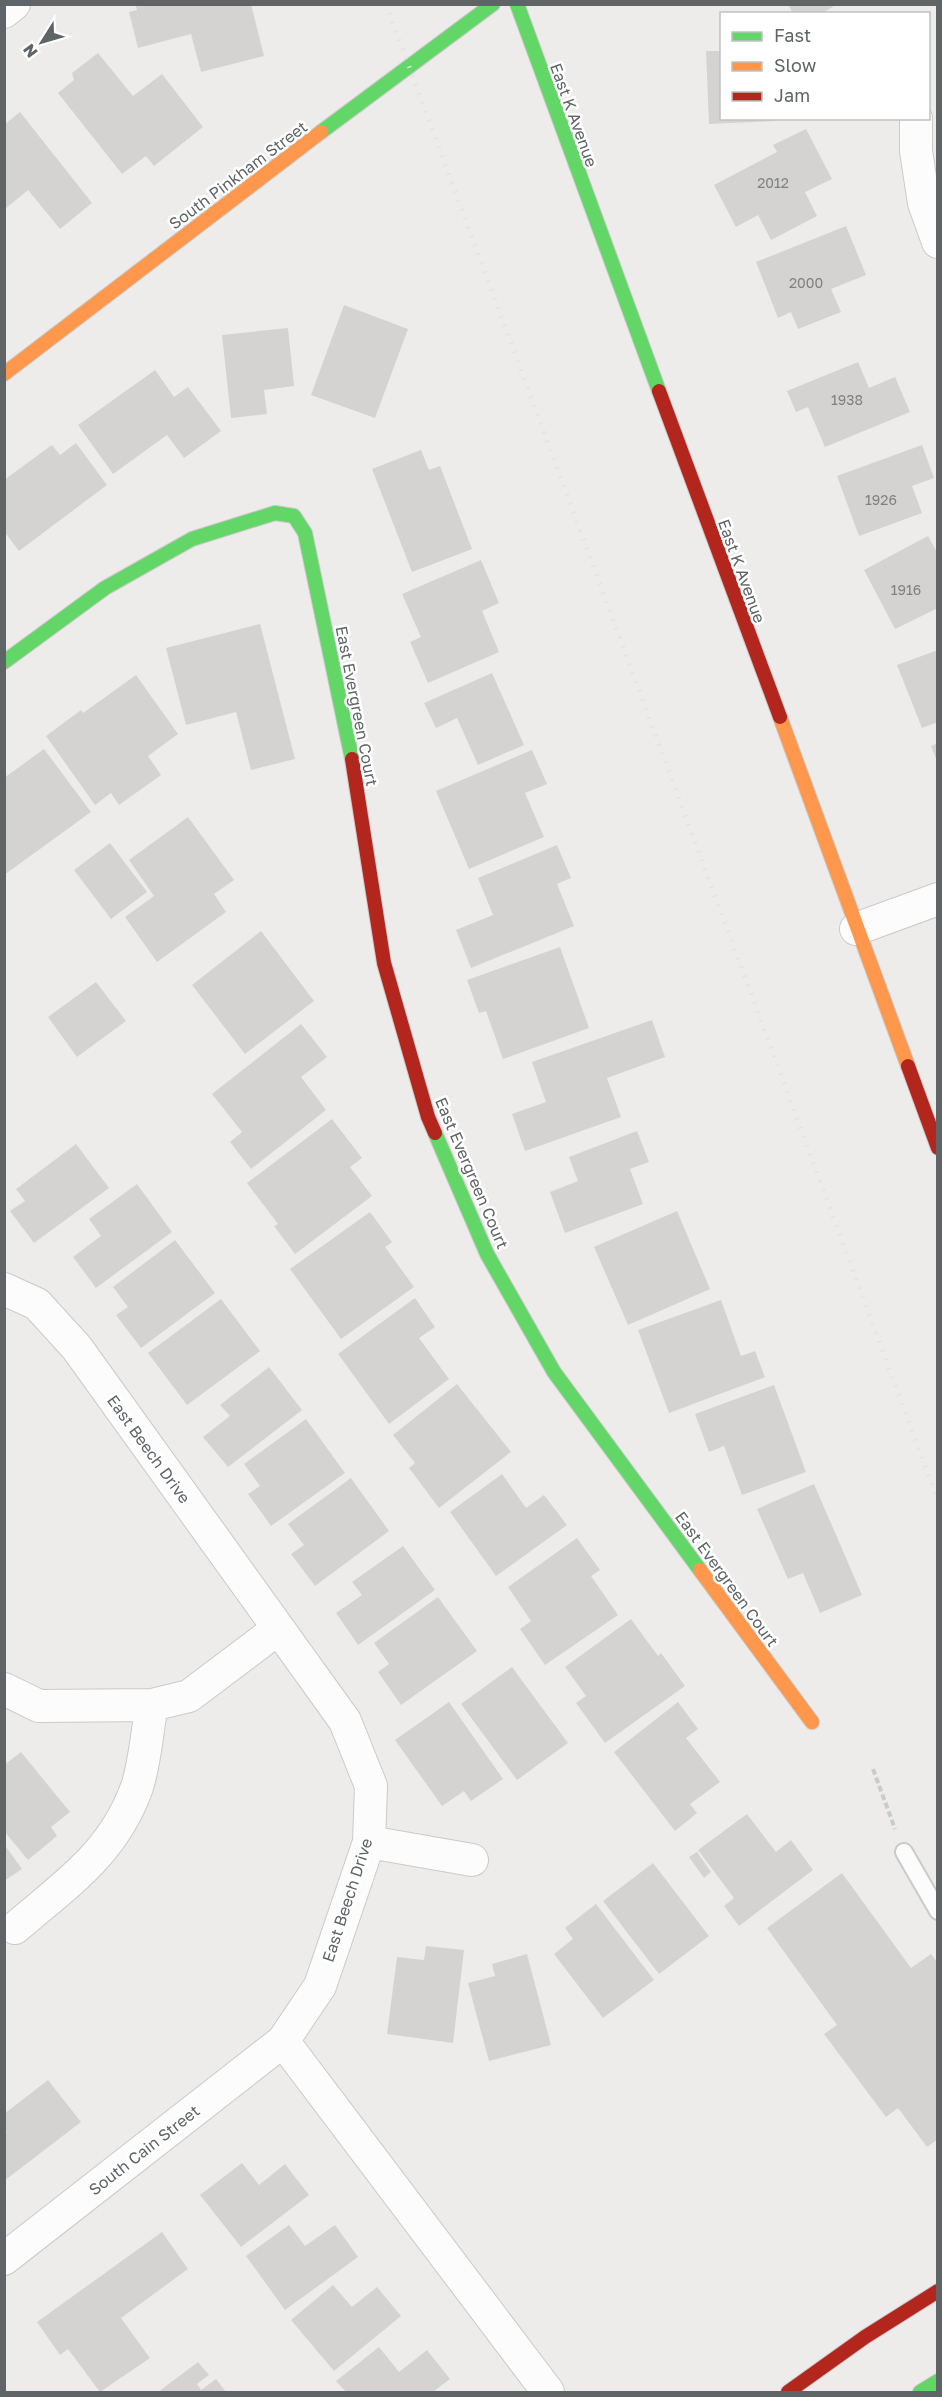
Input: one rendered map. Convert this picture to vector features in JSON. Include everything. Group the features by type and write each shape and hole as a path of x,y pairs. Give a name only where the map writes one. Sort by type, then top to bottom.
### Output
{"street":[{"path":"4,12 14,4"},
{"name":"South Pinkham Street","path":"4,374 408,66 493,4"},
{"name":"East K Avenue","path":"517,4 938,1148"},
{"path":"916,120 916,151 924,203 938,242"},
{"name":"East Evergreen Court","path":"4,662 105,588 192,539 275,513 294,516 305,533 350,747 384,963 432,1128 487,1254 555,1372 812,1722"},
{"path":"856,929 938,899"},
{"name":"East Beech Drive","path":"4,1289 37,1305 77,1348 345,1721 371,1786 369,1842 320,1986 283,2041"},
{"path":"4,1689 39,1706 152,1705 189,1696 278,1629"},
{"path":"15,1928 91,1864 117,1829 137,1786 152,1705"},
{"path":"369,1842 472,1860"},
{"path":"283,2041 548,2392"},
{"name":"South Cain Street","path":"4,2259 283,2041"},
{"path":"788,2392 865,2337 938,2291"},
{"path":"920,2392 938,2380"}],"lane":[{"path":"904,1852 938,1911"}],"path":[{"path":"873,1768 904,1852"}],"building":[{"path":"135,4 251,4 264,56 201,72 191,34 138,48 129,12 137,10"},
{"path":"788,4 833,4 834,6 824,12 792,12"},
{"path":"706,51 720,51 720,120 775,121 709,124"},
{"path":"98,53 133,96 162,74 203,127 154,166 146,156 122,174 58,93 74,80 72,73"},
{"path":"20,112 92,203 60,229 28,190 5,209 5,124"},
{"path":"806,129 832,179 805,192 817,216 771,240 758,215 736,227 714,185 777,152 773,145"},
{"path":"846,226 866,275 831,289 841,312 798,329 791,312 778,318 756,262"},
{"path":"344,305 408,329 375,418 311,395"},
{"path":"288,328 294,386 264,390 267,414 231,418 222,335"},
{"path":"858,362 869,388 895,377 910,412 825,447 808,407 796,412 787,391"},
{"path":"155,370 174,397 188,387 221,431 184,458 167,435 113,474 78,425"},
{"path":"76,443 107,485 19,551 4,531 4,480 52,445 60,455"},
{"path":"922,445 934,478 912,486 922,513 859,536 837,476"},
{"path":"421,450 429,470 440,466 472,549 412,572 372,469"},
{"path":"928,536 938,554 938,608 895,629 864,570"},
{"path":"481,560 499,603 482,611 499,652 428,683 410,642 421,637 402,594"},
{"path":"260,624 295,759 251,770 236,712 186,725 166,648"},
{"path":"938,650 938,722 922,728 897,665"},
{"path":"492,673 524,745 478,765 457,718 436,728 424,703"},
{"path":"136,675 178,734 148,756 161,775 119,805 111,793 95,805 46,736 81,710 83,713"},
{"path":"938,743 938,761 937,761 931,746"},
{"path":"44,749 91,812 4,875 4,778"},
{"path":"532,750 547,784 525,793 544,837 469,869 436,791"},
{"path":"188,817 234,880 214,894 226,912 157,962 125,917 154,896 129,860"},
{"path":"110,843 147,892 111,919 74,870"},
{"path":"557,845 571,878 557,884 574,926 471,968 456,930 493,915 478,878"},
{"path":"261,931 314,1001 245,1054 192,985"},
{"path":"560,947 589,1028 503,1059 486,1011 479,1013 467,980"},
{"path":"96,982 126,1021 77,1057 48,1017"},
{"path":"652,1020 665,1057 607,1078 621,1117 525,1151 512,1114 546,1102 532,1062"},
{"path":"301,1024 327,1057 301,1077 326,1110 251,1169 230,1142 242,1132 212,1094"},
{"path":"332,1119 362,1158 350,1167 372,1196 295,1254 274,1226 278,1224 247,1183"},
{"path":"637,1131 649,1162 630,1169 643,1204 565,1233 550,1192 578,1181 569,1157"},
{"path":"76,1144 109,1188 34,1243 10,1211 25,1201 16,1189"},
{"path":"137,1184 172,1232 96,1288 73,1257 101,1236 89,1219"},
{"path":"677,1211 710,1289 628,1325 594,1247"},
{"path":"370,1212 392,1242 385,1247 414,1287 341,1339 290,1269"},
{"path":"175,1240 215,1293 141,1348 116,1315 128,1307 113,1287"},
{"path":"415,1298 435,1327 419,1338 449,1379 389,1424 338,1354"},
{"path":"221,1299 260,1351 187,1405 148,1353"},
{"path":"721,1300 741,1356 755,1351 765,1377 669,1413 638,1330"},
{"path":"269,1367 302,1410 228,1467 203,1437 230,1416 220,1405"},
{"path":"457,1384 511,1452 439,1508 409,1468 415,1463 393,1435"},
{"path":"774,1385 806,1472 742,1495 724,1446 709,1452 695,1414"},
{"path":"306,1419 345,1473 271,1526 248,1494 260,1486 244,1464"},
{"path":"502,1474 526,1508 544,1495 567,1525 496,1576 450,1512"},
{"path":"351,1478 389,1531 315,1586 291,1554 304,1545 288,1524"},
{"path":"814,1484 862,1595 820,1613 803,1573 788,1579 757,1509"},
{"path":"577,1538 600,1570 591,1576 618,1615 545,1665 520,1629 531,1621 508,1587"},
{"path":"403,1546 435,1590 358,1645 336,1613 362,1595 352,1582"},
{"path":"438,1597 477,1651 401,1705 378,1672 389,1664 374,1643"},
{"path":"631,1619 658,1656 661,1653 685,1686 605,1743 576,1703 586,1696 565,1667"},
{"path":"512,1667 568,1743 517,1780 461,1704"},
{"path":"449,1702 503,1779 471,1801 464,1791 442,1806 395,1740"},
{"path":"678,1702 698,1729 686,1738 720,1782 690,1804 697,1813 675,1831 614,1752"},
{"path":"21,1752 70,1812 51,1827 57,1836 28,1860 4,1831 4,1765"},
{"path":"747,1814 776,1852 791,1840 813,1870 739,1926 724,1906 734,1898 698,1850"},
{"path":"4,1844 22,1869 4,1881"},
{"path":"697,1852 711,1872 704,1878 689,1857"},
{"path":"653,1863 709,1936 659,1974 603,1901"},
{"path":"842,1873 911,1968 931,1954 938,1963 938,2139 927,2147 898,2108 886,2117 824,2034 837,2025 767,1928"},
{"path":"596,1904 654,1980 603,2018 554,1954 573,1939 565,1928"},
{"path":"426,1946 464,1950 453,2043 387,2034 397,1957 424,1960"},
{"path":"527,1954 551,2045 489,2061 468,1983 495,1976 492,1964"},
{"path":"48,2080 81,2122 4,2181 4,2134 7,2132 4,2129 4,2114"},
{"path":"242,2163 259,2185 285,2164 309,2195 241,2247 200,2195"},
{"path":"289,2225 305,2246 335,2225 358,2257 285,2310 246,2256"},
{"path":"162,2232 188,2269 121,2318 150,2358 100,2392 68,2349 60,2355 37,2322"},
{"path":"333,2285 352,2307 377,2287 401,2316 334,2371 291,2320"},
{"path":"379,2347 399,2372 427,2350 450,2379 433,2392 346,2392 336,2381"},
{"path":"198,2362 209,2375 197,2384 201,2390 216,2379 226,2392 158,2392"}],"railway":[{"path":"386,4 938,1501"}],"traffic: fast":[{"path":"321,132 493,4"},
{"path":"517,4 659,391"},
{"path":"4,662 105,588 192,539 275,513 294,516 305,533 352,759"},
{"path":"435,1133 487,1254 554,1372 700,1570"},
{"path":"920,2392 938,2381"}],"traffic: slow":[{"path":"4,374 321,132"},
{"path":"780,717 908,1066"},
{"path":"700,1570 812,1722"}],"traffic: jam":[{"path":"659,391 780,717"},
{"path":"352,759 384,963 428,1117 435,1133"},
{"path":"908,1066 938,1148"},
{"path":"788,2392 865,2337 938,2291"}]}
